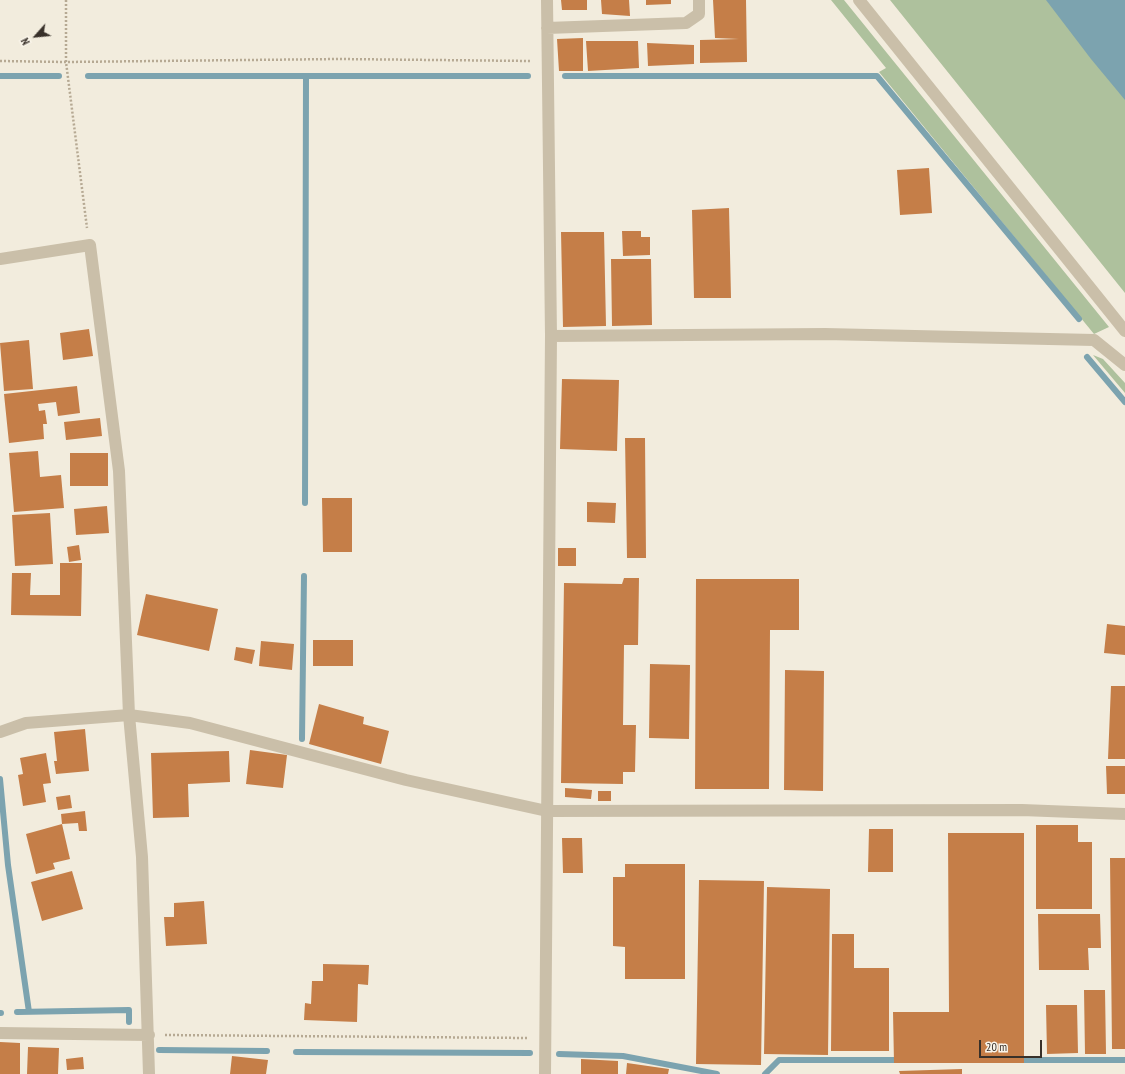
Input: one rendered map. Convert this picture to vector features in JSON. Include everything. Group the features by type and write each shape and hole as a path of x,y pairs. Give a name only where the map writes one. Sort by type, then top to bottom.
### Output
{"street":[{"path":"545,1074 551,336 547,0"},
{"path":"547,28 686,23 699,14 699,0"},
{"path":"859,0 1125,331"},
{"path":"0,259 90,245 119,471 129,715 142,857 149,1035 149,1074"},
{"path":"551,336 825,334 1094,340 1125,365"},
{"path":"0,732 26,723 129,715 190,723 406,780 547,811 1022,810 1125,814"},
{"path":"0,1032 149,1035"}],"path":[{"path":"66,0 66,62 90,245"},
{"path":"0,61 66,62 331,59 547,61"},
{"path":"149,1035 545,1038"}],"green space":[{"path":"831,0 844,0 1109,327 1094,334 879,72 886,68"},
{"path":"890,0 1083,0 1125,54 1125,293"},
{"path":"1093,355 1103,359 1125,383 1125,393"}],"water":[{"path":"1046,0 1125,0 1125,100 1091,59"}],"building":[{"path":"561,0 587,0 587,10 562,10"},
{"path":"601,0 629,0 630,16 602,14"},
{"path":"646,0 671,0 671,4 646,5"},
{"path":"713,0 746,0 747,62 700,63 700,40 739,39 715,38"},
{"path":"583,38 583,71 559,71 557,39"},
{"path":"586,41 638,41 639,68 588,71"},
{"path":"647,43 694,45 694,64 648,66"},
{"path":"929,168 932,213 900,215 897,170"},
{"path":"729,208 731,298 694,298 692,210"},
{"path":"622,231 641,231 641,237 650,237 650,255 623,256"},
{"path":"561,232 604,232 606,326 563,327"},
{"path":"611,259 651,259 652,325 612,326"},
{"path":"89,329 93,356 63,360 60,333"},
{"path":"29,340 33,389 4,391 0,343"},
{"path":"562,379 619,380 617,451 560,449"},
{"path":"77,386 80,413 58,416 56,402 38,404 39,411 45,410 47,424 43,424 44,439 9,443 4,394"},
{"path":"100,418 102,436 66,440 64,422"},
{"path":"625,438 645,438 646,558 627,558"},
{"path":"38,451 40,477 61,475 64,508 14,512 9,453"},
{"path":"70,453 108,453 108,486 70,486"},
{"path":"322,498 352,498 352,552 323,552"},
{"path":"587,502 616,503 615,523 587,522"},
{"path":"107,506 109,533 76,535 74,509"},
{"path":"50,513 53,564 15,566 12,515"},
{"path":"79,545 81,560 69,562 67,547"},
{"path":"558,548 576,548 576,566 558,566"},
{"path":"60,563 82,563 81,616 11,615 12,573 31,573 30,595 60,595"},
{"path":"624,578 639,578 638,645 624,645 623,725 636,725 635,772 623,772 623,784 561,783 564,583 622,584"},
{"path":"696,579 799,579 799,630 770,630 769,789 695,789"},
{"path":"146,594 218,609 209,651 137,635"},
{"path":"1107,624 1125,626 1125,655 1104,653"},
{"path":"313,640 353,640 353,666 313,666"},
{"path":"261,641 294,644 292,670 259,666"},
{"path":"236,647 255,650 252,664 234,660"},
{"path":"650,664 690,665 689,739 649,738"},
{"path":"785,670 824,671 823,791 784,790"},
{"path":"1111,686 1125,686 1125,759 1108,759"},
{"path":"319,704 364,717 363,724 389,731 381,764 309,744"},
{"path":"85,729 89,771 56,774 54,761 57,761 54,732"},
{"path":"250,750 287,755 283,788 246,784"},
{"path":"229,751 230,782 188,784 189,817 153,818 151,753"},
{"path":"46,753 51,783 43,784 46,802 23,806 18,775 23,774 20,758"},
{"path":"1106,766 1125,766 1125,794 1107,794"},
{"path":"565,788 592,790 591,799 565,797"},
{"path":"598,791 611,791 611,801 598,801"},
{"path":"70,795 72,808 58,810 56,797"},
{"path":"85,811 87,831 79,831 78,823 62,824 61,814"},
{"path":"62,824 70,859 53,863 55,869 36,874 26,834"},
{"path":"1036,825 1078,825 1078,842 1092,842 1092,909 1036,909"},
{"path":"869,829 893,829 893,872 868,872"},
{"path":"948,833 1024,833 1024,1063 894,1063 893,1012 949,1012"},
{"path":"562,838 582,838 583,873 563,873"},
{"path":"1110,858 1125,858 1125,1049 1112,1049"},
{"path":"625,864 685,864 685,979 625,979 625,947 613,946 613,877 625,877"},
{"path":"72,871 83,909 42,921 31,882"},
{"path":"699,880 764,881 761,1065 696,1064"},
{"path":"767,887 830,889 828,1055 764,1054"},
{"path":"204,901 207,944 166,946 164,917 174,917 174,903"},
{"path":"1038,914 1100,914 1101,948 1088,948 1089,970 1039,970"},
{"path":"832,934 854,934 854,968 889,968 889,1051 831,1051"},
{"path":"323,964 369,965 368,985 358,984 357,1022 304,1020 305,1003 311,1004 312,981 323,981"},
{"path":"1084,990 1105,990 1106,1054 1085,1054"},
{"path":"1046,1005 1077,1005 1078,1053 1047,1054"},
{"path":"0,1042 20,1043 20,1074 0,1074"},
{"path":"28,1047 59,1048 58,1074 27,1074"},
{"path":"232,1056 268,1060 266,1074 230,1074"},
{"path":"83,1057 84,1069 67,1070 66,1059"},
{"path":"581,1059 618,1061 618,1074 581,1074"},
{"path":"627,1063 669,1069 668,1074 626,1074"},
{"path":"962,1069 962,1074 900,1074 899,1071"}],"waterway":[{"path":"0,76 59,76"},
{"path":"88,76 528,76"},
{"path":"305,503 306,76"},
{"path":"565,76 877,76 1079,319"},
{"path":"1087,357 1125,402"},
{"path":"302,739 304,576"},
{"path":"0,779 8,865 29,1012"},
{"path":"17,1012 129,1010 129,1022"},
{"path":"159,1050 267,1051"},
{"path":"296,1052 530,1053"},
{"path":"559,1054 623,1056 717,1074"},
{"path":"765,1074 779,1060 902,1060"},
{"path":"1017,1060 1125,1060"}]}
